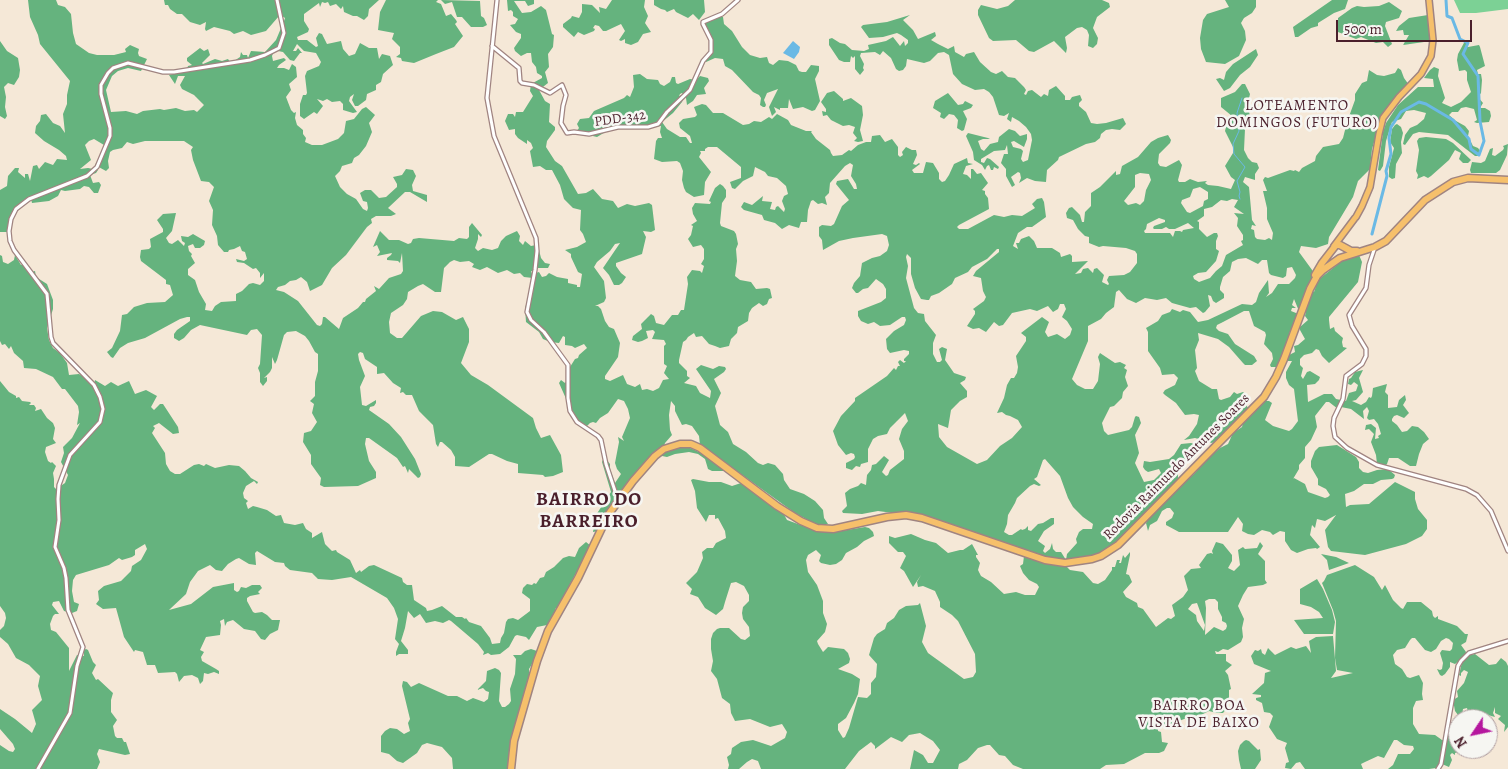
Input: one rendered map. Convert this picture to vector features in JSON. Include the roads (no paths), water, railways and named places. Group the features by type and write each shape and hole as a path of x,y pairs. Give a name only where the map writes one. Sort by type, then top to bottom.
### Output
{"highway":[{"name":"Rodovia Raimundo Antunes Soares","path":"1312,285 1323,270 1341,258 1375,247 1392,236 1425,200 1453,182 1468,178 1508,180"},
{"path":"1338,244 1343,247 1345,253 1341,258 1335,258 1332,255 1333,247 1338,244"},
{"name":"Rodovia Raimundo Antunes Soares","path":"510,769 514,741 542,647 551,625 592,551 608,514 659,452 674,444 696,446 706,451 777,506 801,521 817,528 833,530 887,516 906,515 922,518 1045,560 1065,563 1092,559 1101,556 1118,545 1264,397 1284,359 1322,262 1333,247"},
{"name":"Rodovia Raimundo Antunes Soares","path":"1343,247 1351,251 1362,251"}],"main road":[{"path":"1343,247 1343,236 1362,206 1370,186 1383,118 1399,97 1421,74 1431,56 1433,40 1429,0"},
{"path":"1333,247 1354,219"}],"street":[{"path":"38,769 70,712 77,666 83,647 68,610 65,573 55,547 59,520 59,485 70,455 100,422 103,409 94,385 51,338 47,294 14,250 10,236 11,219 16,209 29,199 45,191 87,176 97,167 110,136 101,86 113,68 128,63 163,72 174,72 265,56 279,48 284,34 277,0"},
{"path":"497,0 487,91 494,136 536,238 535,270 527,312 531,320 544,332 568,365 570,411 577,422 601,440 606,464 618,500"},
{"name":"PDD-342","path":"492,46 519,68 520,81 522,83 534,85 550,92 562,85 566,95 562,106 561,123 567,133 589,134 618,127 648,127 658,124 666,112 690,90 703,61 711,52 711,40 703,22 722,14 738,0"},
{"path":"1375,247 1369,265 1366,288 1349,315 1352,326 1366,349 1366,356 1362,364 1346,376 1343,399 1333,426 1335,437 1347,448 1377,465 1466,489 1477,495 1491,511 1508,551"},
{"path":"1438,769 1441,764 1458,666 1469,653 1508,641"}],"water":[{"path":"793,41 800,47 794,59 783,53"}],"waterway":[{"path":"1372,234 1391,154 1389,138 1391,127 1401,112 1419,102 1426,104 1453,120 1469,139 1471,149 1479,155 1484,141 1480,121 1478,76 1463,54 1468,43 1460,39 1452,18 1447,16 1446,0"},
{"path":"1240,199 1237,181 1245,167 1234,154 1233,144 1239,131 1237,113 1242,98"}],"district":[{"name":"LOTEAMENTO DOMINGOS (FUTURO)","path":"1297,114"},
{"name":"BAIRRO DO BARREIRO","path":"589,511"},
{"name":"BAIRRO BOA VISTA DE BAIXO","path":"1199,714"}]}
